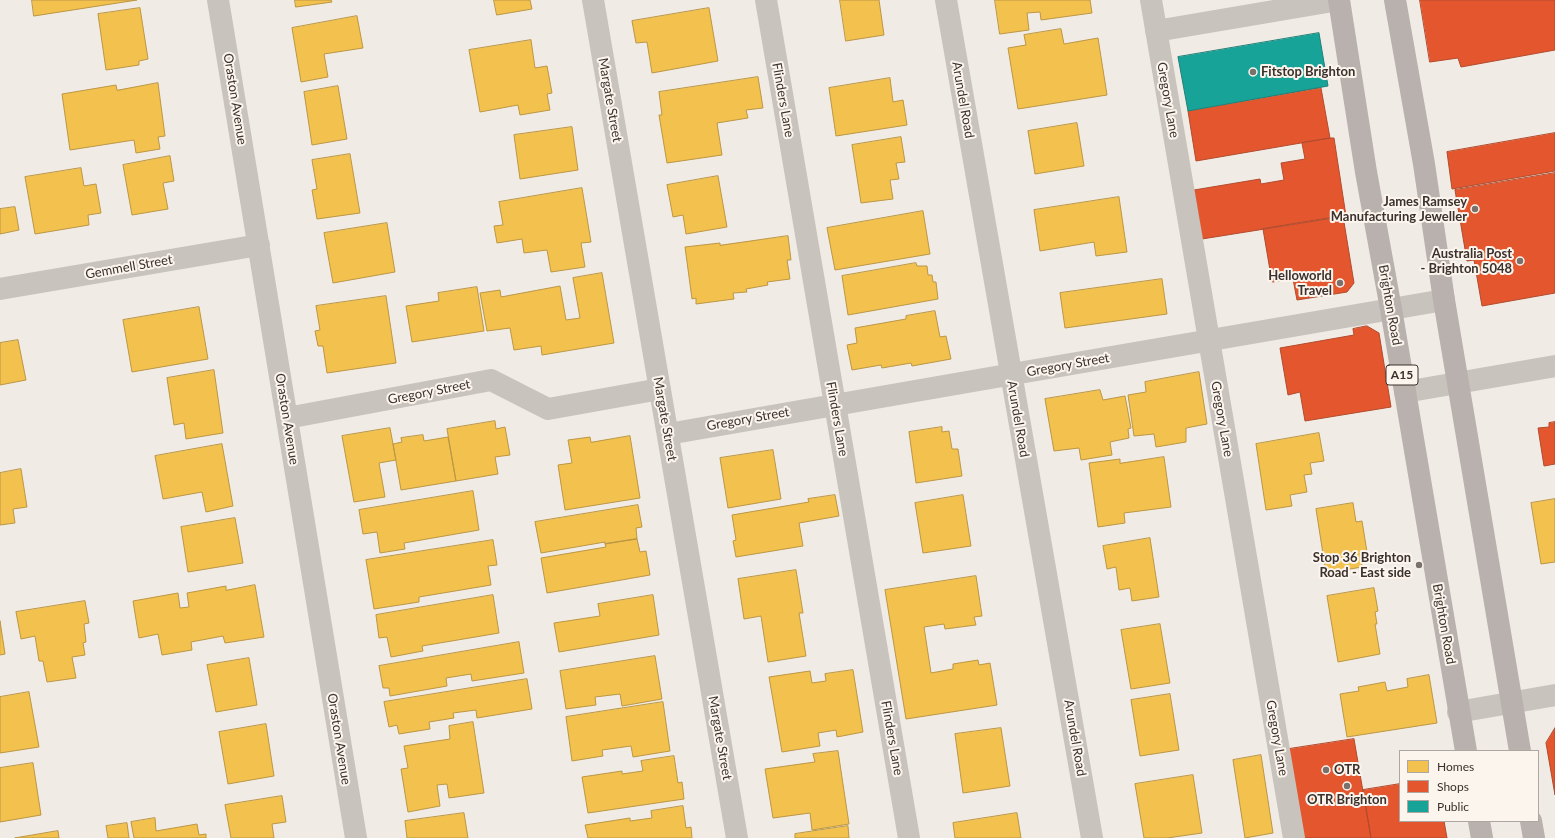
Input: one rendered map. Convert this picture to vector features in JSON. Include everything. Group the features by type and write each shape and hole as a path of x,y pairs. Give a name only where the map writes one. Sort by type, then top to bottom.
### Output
{"main road":[{"name":"Brighton Road","path":"1338,0 1458,712 1466,750"},
{"path":"1395,0 1424,164 1444,300 1520,750"},
{"path":"1479,822 1482,838"},
{"path":"1531,822 1534,838"}],"street":[{"name":"Oraston Avenue","path":"218,0 356,838"},
{"name":"Margate Street","path":"593,0 736,838"},
{"name":"Flinders Lane","path":"766,0 909,838"},
{"name":"Arundel Road","path":"946,0 1092,838"},
{"name":"Gregory Lane","path":"1151,0 1294,838"},
{"path":"1156,31 1338,0"},
{"name":"Gemmell Street","path":"0,289 259,245"},
{"name":"Gregory Street","path":"668,434 834,404 1444,300"},
{"path":"1405,392 1555,366"},
{"name":"Gregory Street","path":"287,418 491,380 548,409 660,389"},
{"path":"1458,712 1555,695"}],"building: Homes":[{"path":"32,0 137,0 34,16"},
{"path":"295,0 331,0 332,2 296,7"},
{"path":"494,0 530,0 532,9 497,15"},
{"path":"840,0 879,0 884,35 846,41"},
{"path":"995,0 1090,0 1092,13 1041,20 1040,12 1027,13 1029,30 1000,34"},
{"path":"140,8 148,59 139,61 139,65 106,70 98,14"},
{"path":"709,8 718,61 652,73 647,42 636,43 632,21"},
{"path":"357,16 363,48 324,54 328,77 301,82 292,28"},
{"path":"1061,29 1064,44 1098,38 1107,95 1018,109 1008,48 1026,45 1024,35"},
{"path":"531,40 535,68 547,66 552,93 547,94 550,110 520,115 518,105 480,112 469,50"},
{"path":"758,77 763,108 746,110 748,118 717,123 722,155 667,163 659,115 662,115 659,92"},
{"path":"890,78 893,102 903,100 907,125 836,136 829,88"},
{"path":"158,83 165,136 158,137 160,149 136,153 134,140 70,150 62,94 116,85 117,90"},
{"path":"338,86 347,139 312,145 304,92"},
{"path":"1077,123 1084,166 1035,174 1028,131"},
{"path":"572,127 578,170 520,179 514,135"},
{"path":"901,137 905,162 896,163 899,179 890,180 893,199 861,203 852,145"},
{"path":"350,154 360,213 317,219 312,190 317,189 312,160"},
{"path":"170,156 174,181 163,183 168,209 132,215 123,165"},
{"path":"81,168 84,186 96,184 101,213 88,215 89,225 35,234 25,177"},
{"path":"718,176 727,227 686,234 683,215 673,217 667,185"},
{"path":"582,188 591,242 581,243 585,267 551,272 547,250 524,253 522,239 497,243 494,226 503,225 499,202"},
{"path":"1119,197 1127,252 1096,256 1094,242 1040,251 1034,210"},
{"path":"15,207 19,230 0,234 0,209"},
{"path":"923,211 930,254 835,270 827,228"},
{"path":"387,223 395,272 333,283 324,233"},
{"path":"788,236 791,260 787,260 790,279 767,282 768,285 746,289 747,292 733,293 734,299 696,304 696,298 692,299 685,247 720,243 720,245"},
{"path":"916,263 917,266 927,266 928,275 932,275 933,282 936,282 938,299 848,315 842,276"},
{"path":"602,273 614,343 542,355 541,346 514,350 510,328 487,331 480,293 500,290 501,297 560,286 566,320 580,318 573,278"},
{"path":"1162,279 1167,314 1065,328 1060,293"},
{"path":"477,287 484,331 412,342 406,306 439,301 438,293"},
{"path":"386,296 396,363 327,373 323,346 318,346 315,331 320,330 316,306"},
{"path":"199,307 208,359 132,372 123,320"},
{"path":"935,311 940,337 946,336 951,359 912,366 911,363 882,368 881,365 852,370 847,345 857,343 855,328 906,319 906,316"},
{"path":"18,340 26,380 0,385 0,343"},
{"path":"214,370 223,433 186,439 184,423 174,425 167,378"},
{"path":"1199,372 1207,424 1186,428 1186,442 1156,447 1154,434 1134,436 1128,395 1146,392 1145,382"},
{"path":"1100,390 1103,400 1125,396 1131,428 1128,429 1129,438 1110,442 1112,455 1081,460 1079,448 1054,451 1045,399"},
{"path":"495,421 496,429 505,427 510,455 495,457 498,474 456,481 447,429"},
{"path":"942,427 942,432 949,431 952,449 958,449 962,476 916,483 909,432"},
{"path":"390,428 396,460 379,463 385,497 354,502 342,436"},
{"path":"1319,433 1324,461 1310,463 1312,474 1304,475 1307,492 1290,495 1292,506 1266,510 1256,444"},
{"path":"423,435 424,441 448,437 456,481 401,490 393,444 402,442 401,438"},
{"path":"630,436 640,498 565,510 558,465 572,463 568,440 590,437 591,442"},
{"path":"222,444 233,506 206,512 202,492 163,499 155,456"},
{"path":"773,450 781,499 728,508 720,458"},
{"path":"1164,457 1171,507 1124,513 1125,523 1098,527 1089,463 1120,459 1120,463"},
{"path":"21,469 27,507 13,509 15,523 0,525 0,473"},
{"path":"473,491 479,530 404,543 405,549 380,553 377,532 363,534 359,510"},
{"path":"835,495 839,516 799,523 803,546 736,557 733,541 736,540 732,515 809,502 808,499"},
{"path":"963,495 971,546 923,553 915,503"},
{"path":"1555,499 1555,562 1541,564 1531,503"},
{"path":"1353,503 1356,522 1362,521 1367,552 1360,553 1362,567 1326,573 1316,509"},
{"path":"638,505 642,527 636,528 637,539 605,544 605,542 541,553 535,522"},
{"path":"235,518 243,563 188,572 181,527"},
{"path":"1150,538 1159,597 1132,601 1130,588 1119,590 1116,567 1107,569 1103,546"},
{"path":"637,539 640,552 646,551 650,575 547,593 541,558 606,547 605,544"},
{"path":"493,540 497,565 488,566 491,585 419,597 419,602 374,609 366,560"},
{"path":"796,570 803,613 799,613 806,656 768,662 761,616 744,619 738,579"},
{"path":"976,576 982,616 974,617 976,625 945,629 944,624 924,627 931,673 953,669 953,664 978,660 979,665 990,663 997,705 906,719 885,590"},
{"path":"255,585 264,637 225,643 223,636 191,642 192,650 162,655 158,634 139,638 133,601 178,593 180,608 189,607 187,593 226,586 226,590"},
{"path":"1374,588 1378,611 1375,612 1377,624 1375,624 1380,654 1338,662 1327,596"},
{"path":"493,595 499,633 422,646 423,651 391,657 387,637 379,638 376,615"},
{"path":"653,595 659,635 559,652 554,623 600,616 598,604"},
{"path":"85,601 89,623 84,624 86,642 83,643 85,655 72,657 76,678 47,682 43,661 39,661 35,636 21,639 16,612"},
{"path":"0,621 5,654 0,655"},
{"path":"1160,624 1170,683 1131,689 1121,630"},
{"path":"519,642 524,673 472,681 471,674 446,678 447,686 390,696 389,688 383,688 379,666"},
{"path":"655,656 662,699 622,706 620,694 595,697 596,705 566,709 560,671"},
{"path":"249,658 257,705 216,712 207,665"},
{"path":"853,670 863,732 837,737 836,730 818,733 820,746 782,752 769,677 810,671 812,683 826,681 825,674"},
{"path":"1429,675 1437,723 1347,737 1340,694 1359,691 1358,687 1385,682 1387,691 1408,687 1407,679"},
{"path":"527,679 532,709 477,718 476,710 453,713 454,718 429,722 430,729 399,734 397,725 389,727 384,702"},
{"path":"29,692 39,747 0,753 0,697"},
{"path":"1170,694 1179,750 1140,756 1131,700"},
{"path":"663,702 670,751 633,757 631,746 602,750 603,756 572,761 566,717"},
{"path":"473,722 484,793 449,798 447,784 437,785 440,806 408,812 401,769 408,768 404,746 450,739 449,726"},
{"path":"266,724 274,776 228,784 219,732"},
{"path":"1001,728 1010,786 963,793 955,734"},
{"path":"838,751 849,824 812,830 810,813 773,818 765,769 815,762 813,754"},
{"path":"1261,755 1273,833 1245,838 1233,760"},
{"path":"674,756 678,783 682,782 684,799 588,813 582,777 622,771 622,774 643,771 641,761"},
{"path":"33,763 41,815 0,822 0,768"},
{"path":"1193,775 1202,833 1167,838 1144,838 1135,784"},
{"path":"282,796 286,822 272,824 274,838 231,838 225,805"},
{"path":"683,806 686,828 691,827 692,838 588,838 585,825 630,818 630,821 652,818 651,811"},
{"path":"464,813 468,838 407,838 405,821"},
{"path":"1017,813 1021,838 955,838 953,823"},
{"path":"155,818 156,831 197,824 199,835 206,834 206,838 134,838 131,822"},
{"path":"127,823 129,838 108,838 106,826"},
{"path":"848,826 849,838 795,838 795,834"},
{"path":"58,831 59,838 15,838"}],"building: Shops":[{"path":"1420,0 1555,0 1555,50 1461,67 1458,58 1430,62"},
{"path":"1321,88 1330,138 1196,161 1188,111"},
{"path":"1555,133 1555,171 1452,189 1447,152"},
{"path":"1334,138 1346,216 1202,239 1194,190 1260,179 1261,184 1284,180 1281,163 1305,159 1302,143"},
{"path":"1555,173 1555,293 1482,306 1474,260 1467,261 1455,190"},
{"path":"1343,216 1354,283 1347,292 1297,300 1293,279 1272,282 1263,229"},
{"path":"1367,326 1379,333 1391,407 1305,421 1300,392 1288,395 1280,348 1354,335 1353,329"},
{"path":"1555,422 1555,464 1544,466 1538,428 1549,427 1549,423"},
{"path":"1555,728 1555,795 1546,743"},
{"name":"OTR","path":"1354,739 1371,838 1303,838 1289,749"},
{"path":"1399,784 1399,822 1444,822 1447,838 1371,838 1363,790"}],"building: Public":[{"name":"Fitstop Brighton","path":"1319,33 1328,86 1188,111 1178,57"}],"place":[{"name":"Fitstop Brighton","path":"1253,72"},
{"name":"James Ramsey Manufacturing Jeweller","path":"1475,209"},
{"name":"Australia Post - Brighton 5048","path":"1520,261"},
{"name":"Helloworld Travel","path":"1340,283"},
{"name":"Stop 36 Brighton Road - East side","path":"1419,565"},
{"name":"OTR","path":"1326,770"},
{"name":"OTR Brighton","path":"1347,786"}]}
